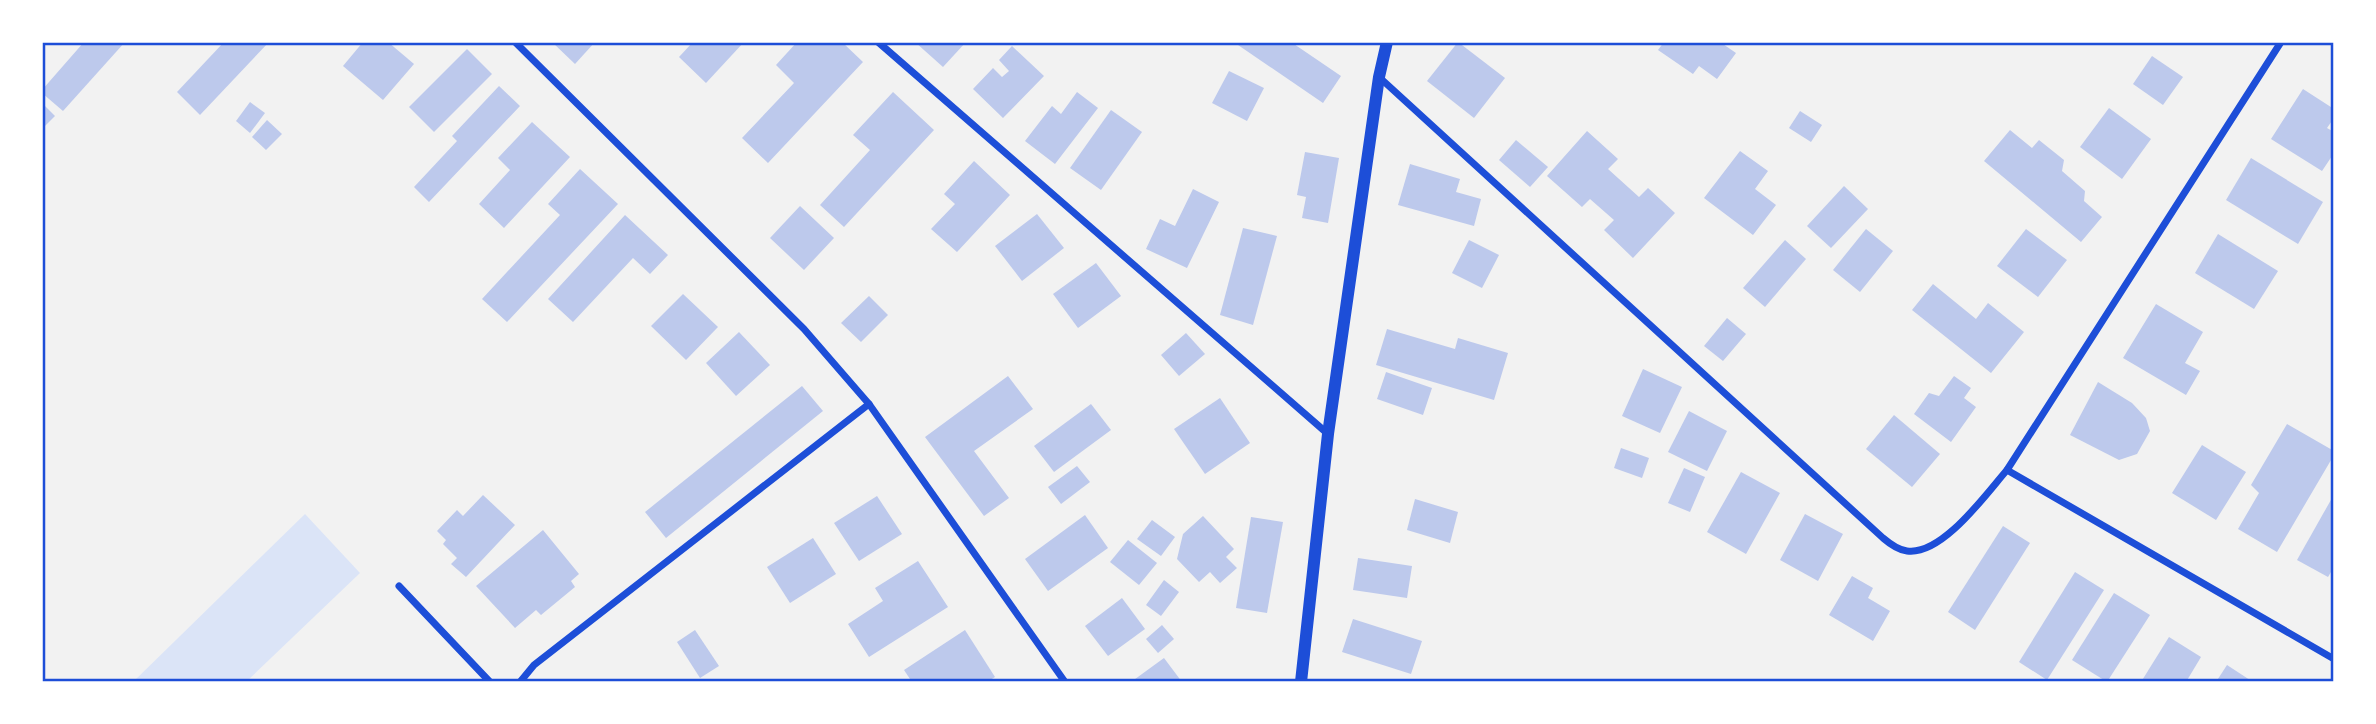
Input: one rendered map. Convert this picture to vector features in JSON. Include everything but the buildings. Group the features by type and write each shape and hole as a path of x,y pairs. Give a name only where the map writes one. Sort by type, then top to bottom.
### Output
{"street":[{"path":"515,42 804,329 869,404 1065,682"},
{"path":"878,42 1328,434"},
{"path":"1301,682 1328,434 1387,42"},
{"path":"1380,77 1883,538 1905,551 1917,551 1930,547 1961,523 2007,470 2281,42"},
{"path":"520,682 534,665 869,404"},
{"path":"2007,470 2334,659"},
{"path":"399,586 490,682"}],"shaded area":[{"path":"305,514 360,573 246,682 133,682"}]}
